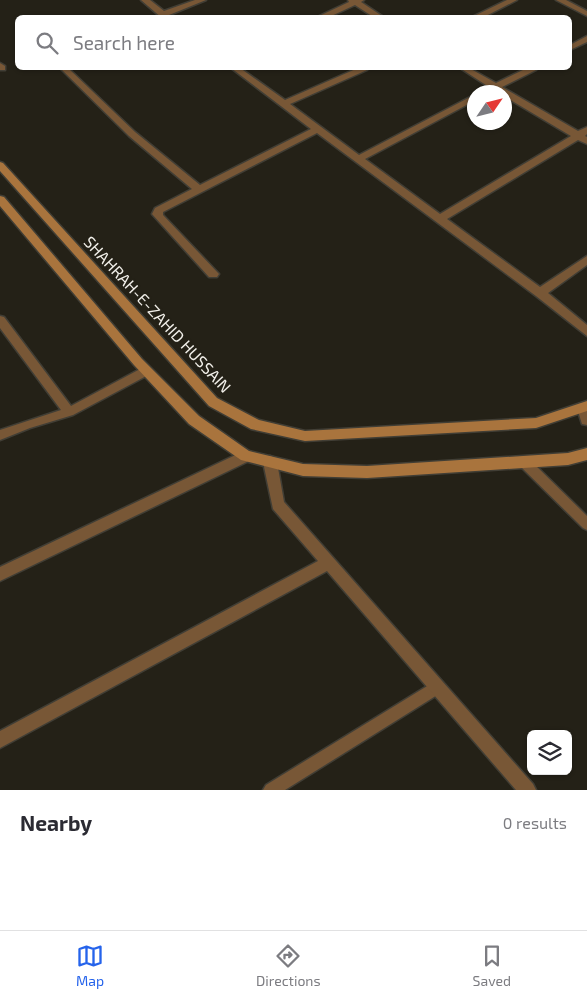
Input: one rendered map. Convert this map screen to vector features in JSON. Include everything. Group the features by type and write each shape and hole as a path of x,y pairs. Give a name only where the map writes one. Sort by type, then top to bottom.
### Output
{"main road":[{"name":"SHAHRAH-E-ZAHID HUSSAIN","path":"0,165 213,402 256,425 305,436 314,436 536,424 585,407"},
{"path":"0,199 146,371 194,420 246,456 303,470 367,472 568,459 587,454"}],"street":[{"path":"145,0 164,15"},
{"path":"167,15 202,0"},
{"path":"480,15 513,0"},
{"path":"560,0 587,14"},
{"path":"326,15 356,1 377,15"},
{"path":"572,47 587,39"},
{"path":"66,70 132,134 199,190"},
{"path":"238,70 540,293 587,332"},
{"path":"284,104 360,70"},
{"path":"467,70 493,85"},
{"path":"500,85 529,70"},
{"path":"512,97 587,142"},
{"path":"358,159 467,102"},
{"path":"213,274 157,214 160,210 318,129"},
{"path":"439,219 587,130"},
{"path":"540,293 587,260"},
{"path":"585,407 587,420"},
{"path":"0,574 246,456"},
{"path":"270,462 278,505 527,790"},
{"path":"0,740 328,563"}],"lane":[{"path":"0,320 69,412"},
{"path":"0,436 28,424 69,412 146,371"},
{"path":"524,462 587,524"},
{"path":"271,790 437,687"}]}
